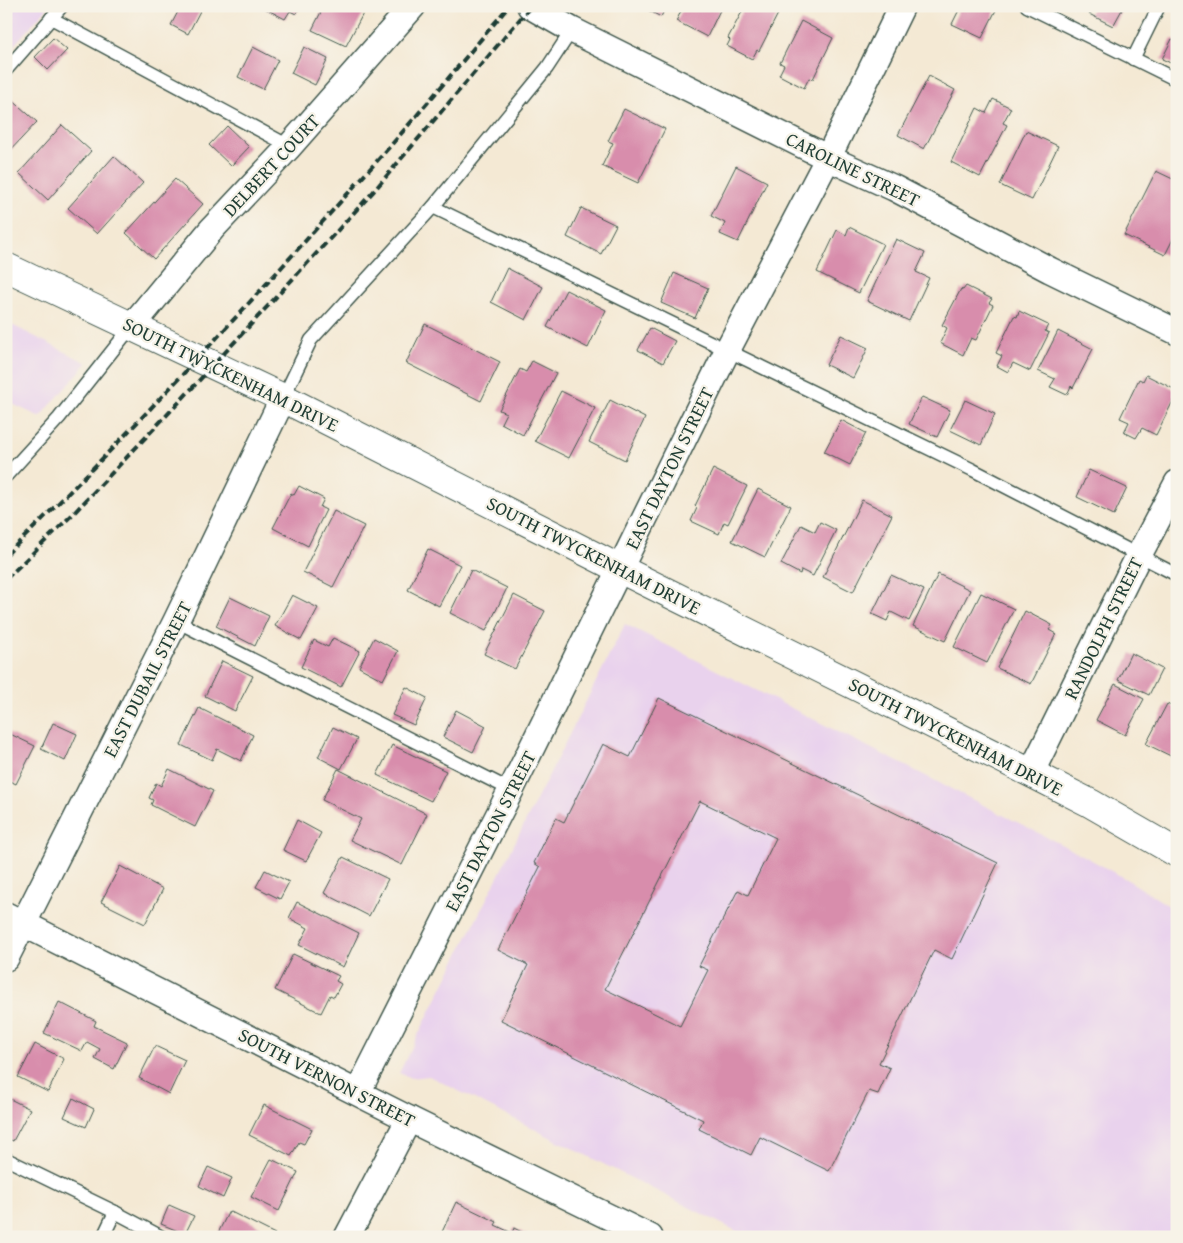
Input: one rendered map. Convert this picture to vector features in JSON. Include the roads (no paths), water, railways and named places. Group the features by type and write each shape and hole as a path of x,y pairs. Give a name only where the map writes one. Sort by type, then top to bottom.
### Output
{"street":[{"name":"DELBERT COURT","path":"132,326 212,229 288,148 413,6"},
{"name":"CAROLINE STREET","path":"530,6 572,30 828,158 894,188 1050,270 1177,332"},
{"name":"EAST DAYTON STREET","path":"358,1092 511,790 726,351 828,158 902,6"},
{"name":"SOUTH TWYCKENHAM DRIVE","path":"6,267 283,398 620,569 1090,803 1177,853"},
{"name":"EAST DUBAIL STREET","path":"6,958 15,919 176,621 283,398"},
{"name":"RANDOLPH STREET","path":"1031,773 1177,482"},
{"name":"SOUTH VERNON STREET","path":"15,919 409,1119 650,1237"},
{"path":"347,1237 409,1119"}],"lane":[{"path":"6,70 62,6"},
{"path":"1027,6 1177,80"},
{"path":"1132,59 1159,6"},
{"path":"51,18 278,140 288,148"},
{"path":"283,398 311,340 433,208 548,68 572,30"},
{"path":"433,208 973,470 1177,575"},
{"path":"6,476 59,418 132,326"},
{"path":"176,621 511,790"},
{"path":"6,1159 162,1237"},
{"path":"103,1237 115,1212"}],"railway":[{"path":"6,555 142,418 230,324 397,138 509,6"},
{"path":"6,579 72,515 373,192 531,6"}]}
